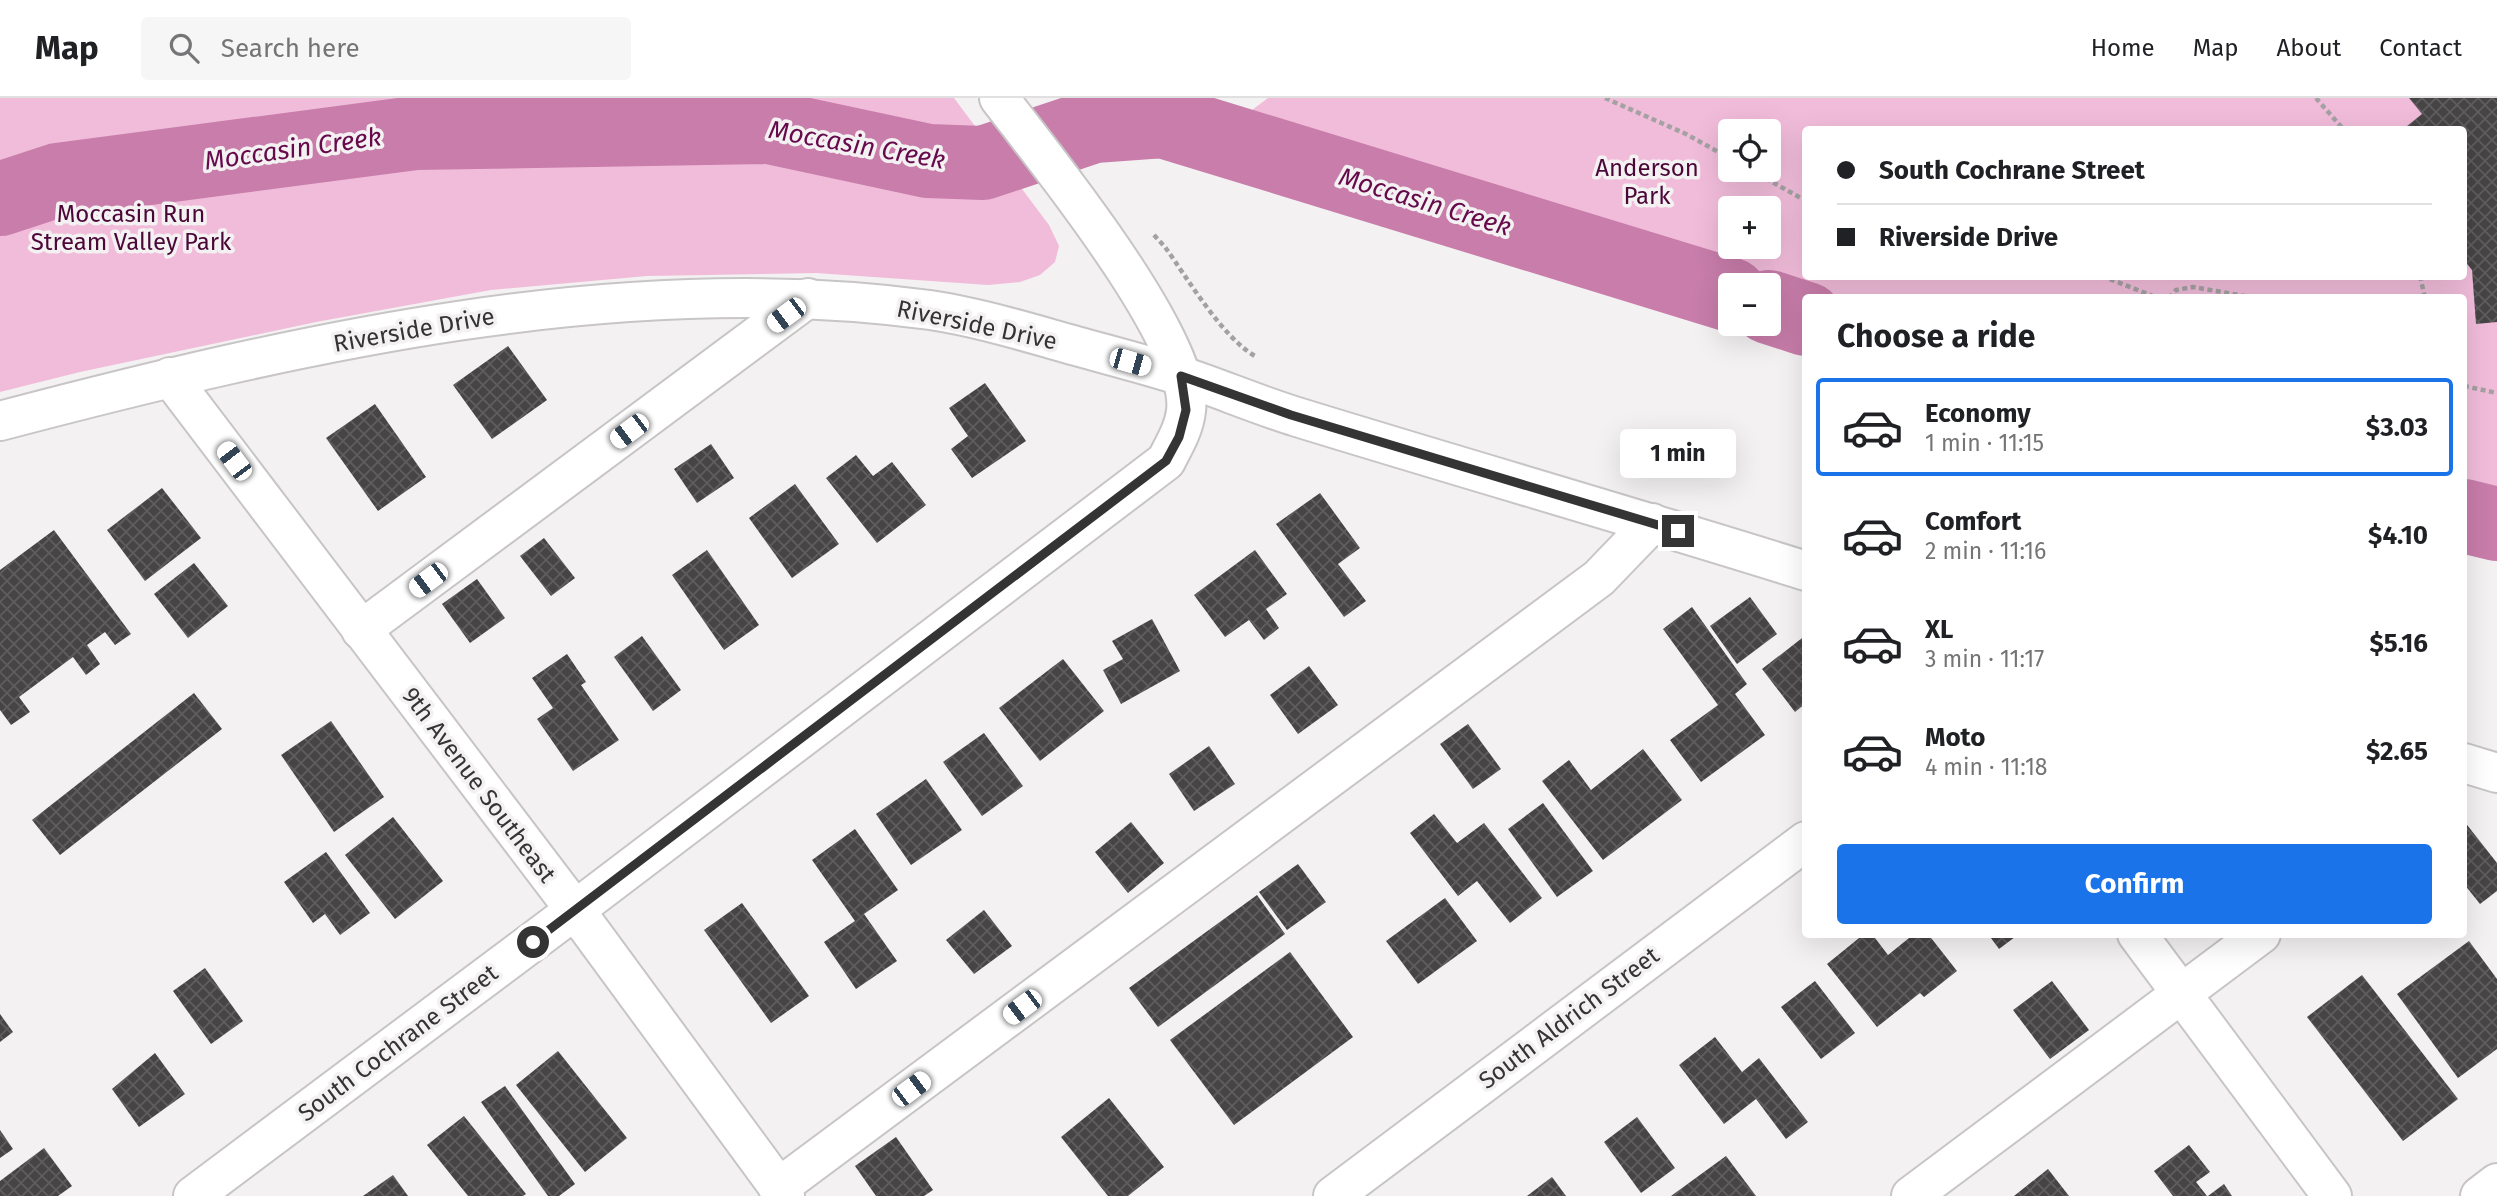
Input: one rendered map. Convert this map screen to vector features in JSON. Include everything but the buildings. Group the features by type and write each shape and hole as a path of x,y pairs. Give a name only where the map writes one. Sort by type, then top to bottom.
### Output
{"street":[{"name":"South Cochrane Street","path":"193,1196 1166,461 1179,437 1186,410 1181,376 1162,332 1129,275 1086,213 999,98"},
{"name":"Riverside Drive","path":"0,421 170,376 419,327 510,313 637,301 808,298 933,310 1002,326 1181,376 1291,415 1802,569"},
{"path":"361,630 808,298"},
{"name":"9th Avenue Southeast","path":"170,376 575,910 781,1192"},
{"path":"781,1192 1599,578 1652,523"},
{"name":"South Aldrich Street","path":"1333,1196 1802,844"},
{"path":"2140,938 2332,1196"},
{"path":"1911,1196 2256,938"},
{"path":"2480,1196 2497,1183"}],"path":[{"path":"1605,98 1686,134 1718,152"},
{"path":"2316,98 2340,126"},
{"path":"1772,182 1802,199"},
{"path":"1149,230 1165,247 1226,331 1245,351 1257,358"},
{"path":"2112,280 2148,294"},
{"path":"2172,294 2176,290 2193,287 2233,294"},
{"path":"2467,387 2497,393"}],"green space":[{"name":"Moccasin Run Stream Valley Park","path":"0,98 954,98 1049,225 1059,246 1055,262 1040,275 1020,282 988,285 816,273 647,276 491,290 316,322 80,372 0,392"},
{"name":"Anderson Park","path":"1268,98 2497,98 2497,524 2467,517 2467,294 1802,294 1802,318 1781,311 1781,273 1718,273 1718,291 1216,137"}],"waterway":[{"name":"Moccasin Creek","path":"0,199 58,180 415,133 769,127 928,161 983,163 1094,126 1163,121 1718,291"},
{"name":"Moccasin Creek","path":"1781,311 1802,318"},
{"name":"Moccasin Creek","path":"2467,517 2497,524"}],"route":[{"path":"533,942 1166,461 1179,437 1186,410 1181,376 1291,415 1678,531"}]}
